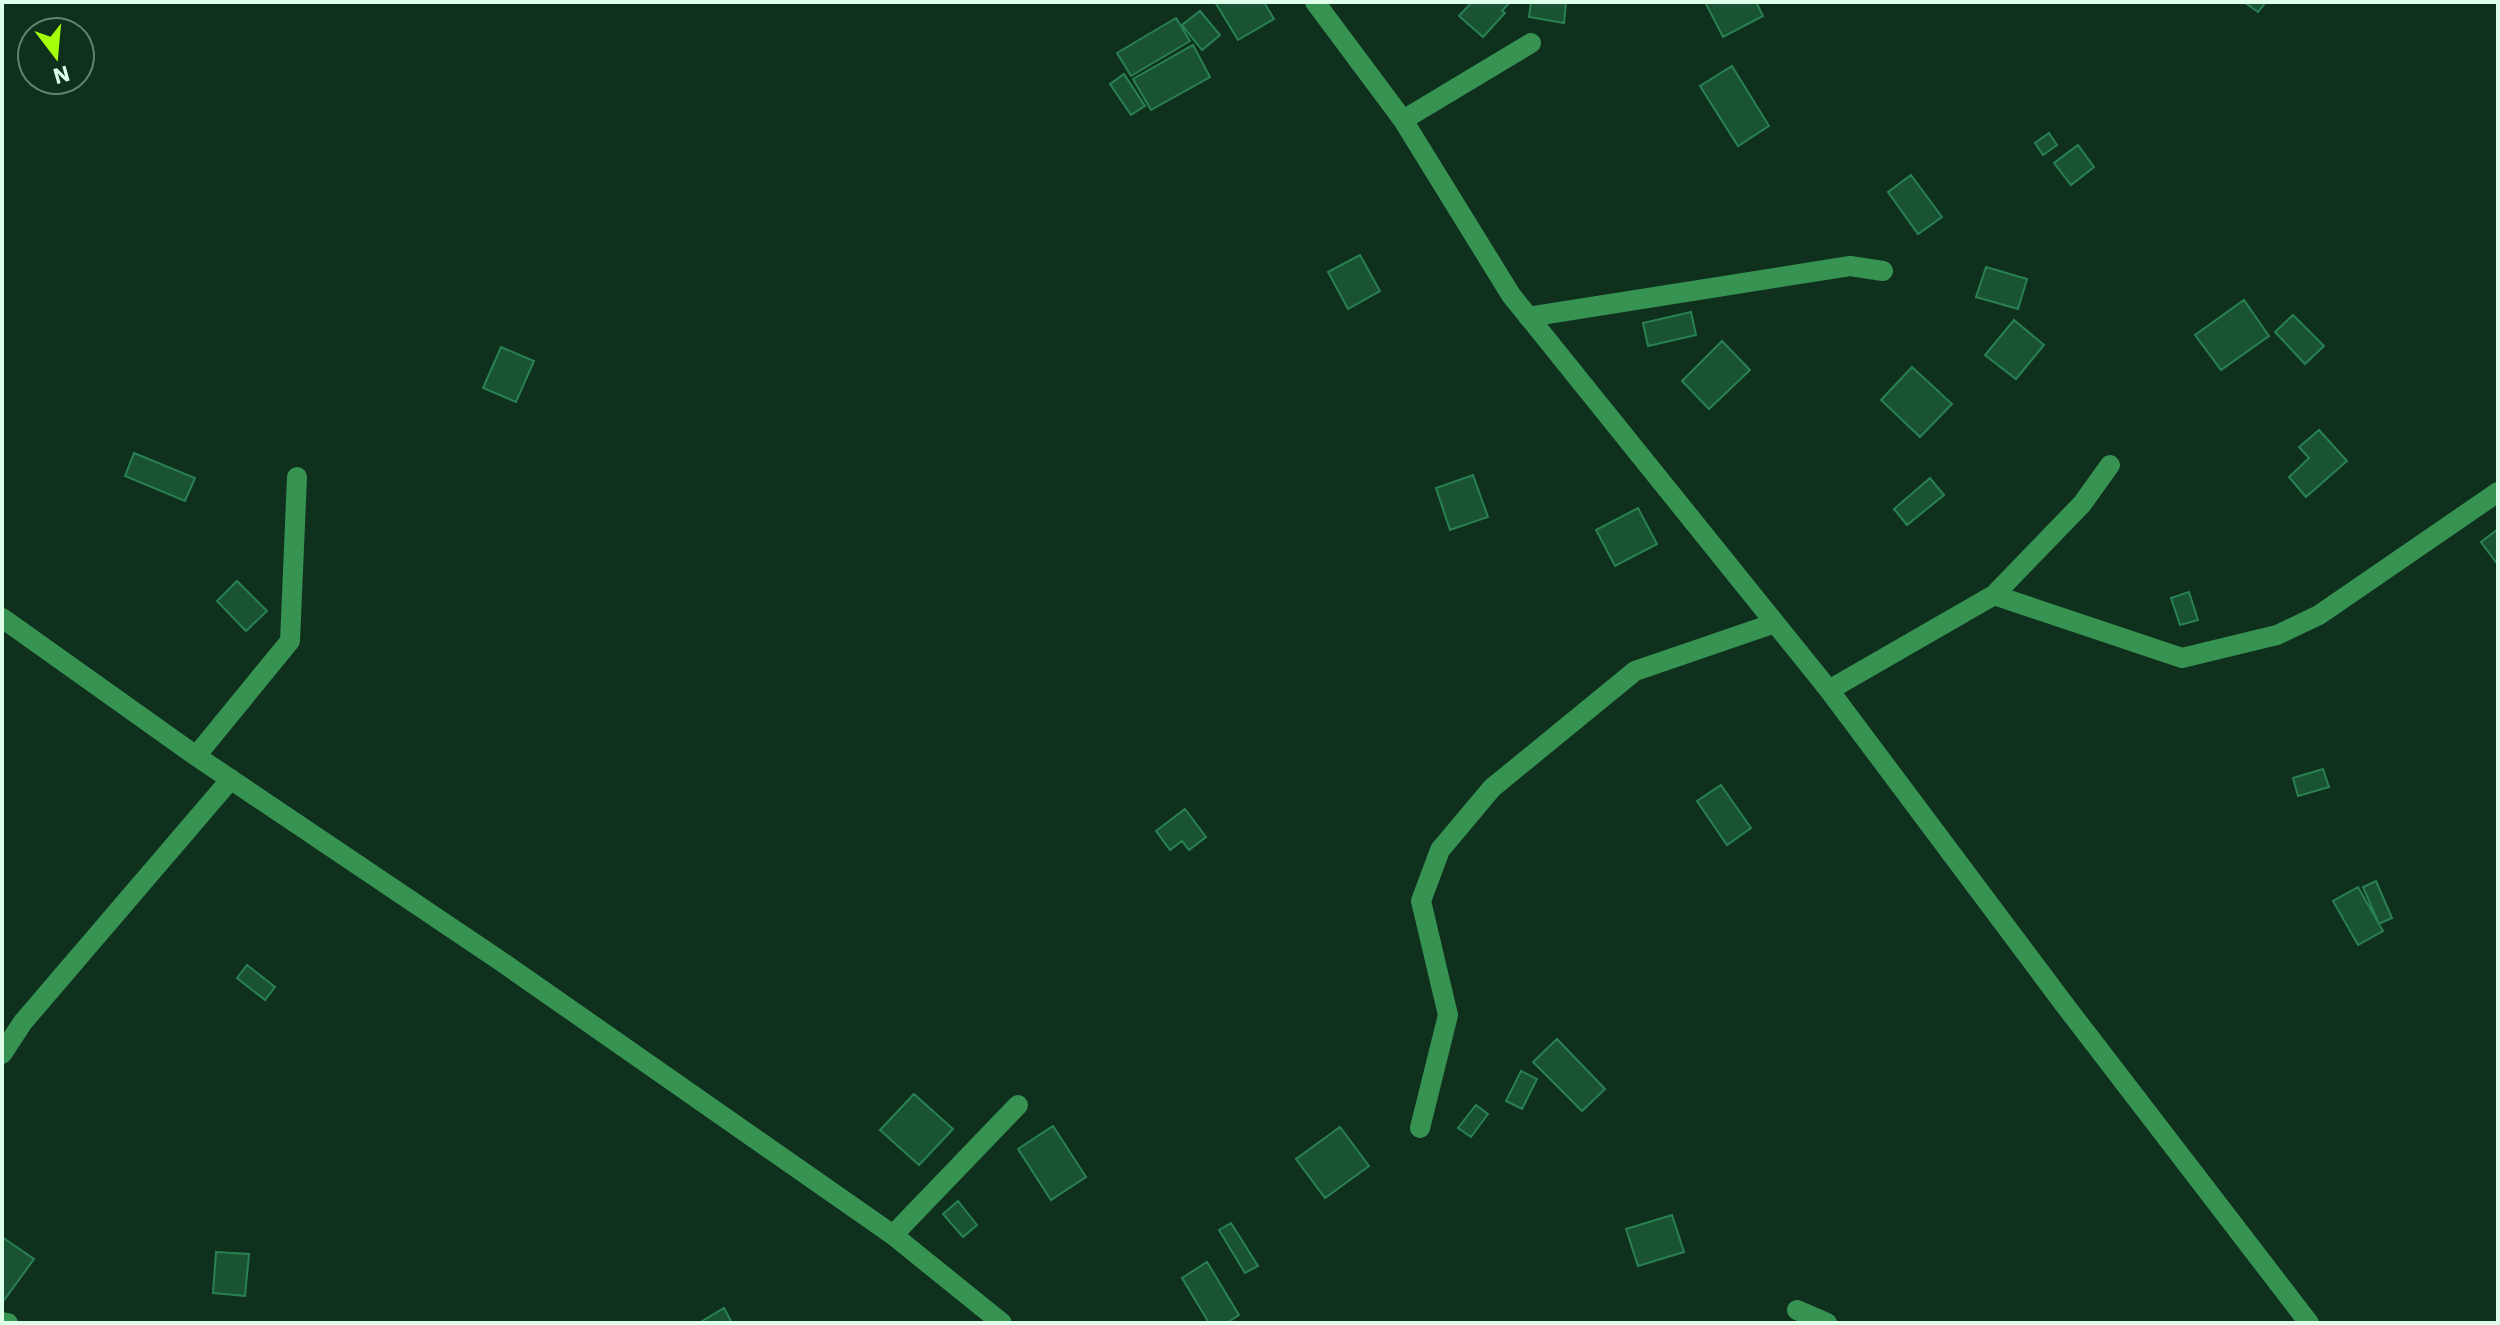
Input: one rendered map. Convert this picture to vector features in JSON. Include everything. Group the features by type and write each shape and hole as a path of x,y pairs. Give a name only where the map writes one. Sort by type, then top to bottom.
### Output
{"street":[{"path":"1315,2 1403,120 1511,295 1829,690 2309,1323"},
{"path":"1403,120 1531,43"},
{"path":"1528,317 1850,266 1883,271"},
{"path":"1829,690 1994,595 2082,504 2110,465"},
{"path":"196,756 290,641 297,477"},
{"path":"1994,595 2182,658 2277,635 2319,615 2498,492"},
{"path":"2,618 196,756 502,962 893,1235 1002,1323"},
{"path":"1420,1128 1448,1015 1421,901 1440,850 1492,788 1635,671 1775,623"},
{"path":"2,1054 23,1022 231,779"},
{"path":"893,1235 1018,1105"},
{"path":"1797,1310 1827,1323"},
{"path":"2,1322 8,1323"}],"building":[{"path":"1215,2 1264,2 1274,19 1238,40"},
{"path":"1472,2 1510,2 1502,11 1505,13 1483,37 1459,16"},
{"path":"1531,2 1566,2 1564,23 1529,17"},
{"path":"1705,2 1756,2 1763,16 1723,37"},
{"path":"2244,2 2266,2 2258,12"},
{"path":"1200,11 1220,35 1202,50 1182,25"},
{"path":"1176,18 1190,41 1131,76 1117,53"},
{"path":"1193,45 1210,77 1151,110 1133,79"},
{"path":"1732,66 1769,126 1738,146 1700,86"},
{"path":"1124,74 1145,106 1131,115 1110,84"},
{"path":"2049,133 2057,145 2043,155 2035,143"},
{"path":"2078,145 2094,167 2071,185 2054,163"},
{"path":"1911,175 1942,217 1918,234 1888,192"},
{"path":"1360,255 1380,291 1348,309 1328,272"},
{"path":"1986,267 2027,279 2018,309 1976,297"},
{"path":"2244,300 2269,336 2221,370 2195,335"},
{"path":"1691,312 1696,335 1648,346 1643,323"},
{"path":"2293,315 2324,346 2305,364 2275,332"},
{"path":"2014,320 2044,345 2016,379 1985,355"},
{"path":"1722,341 1750,370 1709,409 1682,381"},
{"path":"501,347 534,361 516,402 483,388"},
{"path":"1912,367 1952,404 1920,437 1881,400"},
{"path":"2319,430 2347,461 2306,497 2289,477 2309,458 2299,447"},
{"path":"134,453 195,478 185,501 125,476"},
{"path":"1473,475 1488,517 1450,530 1436,488"},
{"path":"1930,478 1944,495 1907,525 1894,509"},
{"path":"1638,508 1657,544 1615,566 1596,530"},
{"path":"2498,529 2498,565 2481,542"},
{"path":"237,581 267,611 246,631 217,601"},
{"path":"2189,592 2198,620 2180,625 2171,598"},
{"path":"2323,769 2329,787 2298,796 2293,778"},
{"path":"1721,785 1751,828 1727,845 1697,801"},
{"path":"1185,809 1206,837 1189,850 1182,841 1170,850 1156,831"},
{"path":"2376,881 2392,918 2379,924 2363,887"},
{"path":"2358,887 2383,931 2358,945 2333,901"},
{"path":"247,965 275,987 265,1000 237,978"},
{"path":"1557,1039 1605,1089 1582,1111 1533,1062"},
{"path":"1521,1071 1537,1079 1522,1109 1506,1101"},
{"path":"914,1094 953,1129 919,1165 880,1130"},
{"path":"1476,1105 1488,1114 1471,1137 1458,1128"},
{"path":"1053,1126 1086,1177 1051,1200 1018,1149"},
{"path":"1340,1127 1369,1166 1325,1198 1296,1159"},
{"path":"958,1201 977,1225 963,1237 943,1214"},
{"path":"1672,1215 1684,1252 1638,1266 1626,1229"},
{"path":"1231,1223 1258,1266 1245,1273 1219,1230"},
{"path":"2,1237 34,1259 2,1303"},
{"path":"216,1252 249,1254 245,1296 213,1293"},
{"path":"1207,1262 1239,1315 1227,1323 1209,1323 1182,1278"},
{"path":"724,1308 732,1323 699,1323"}]}
